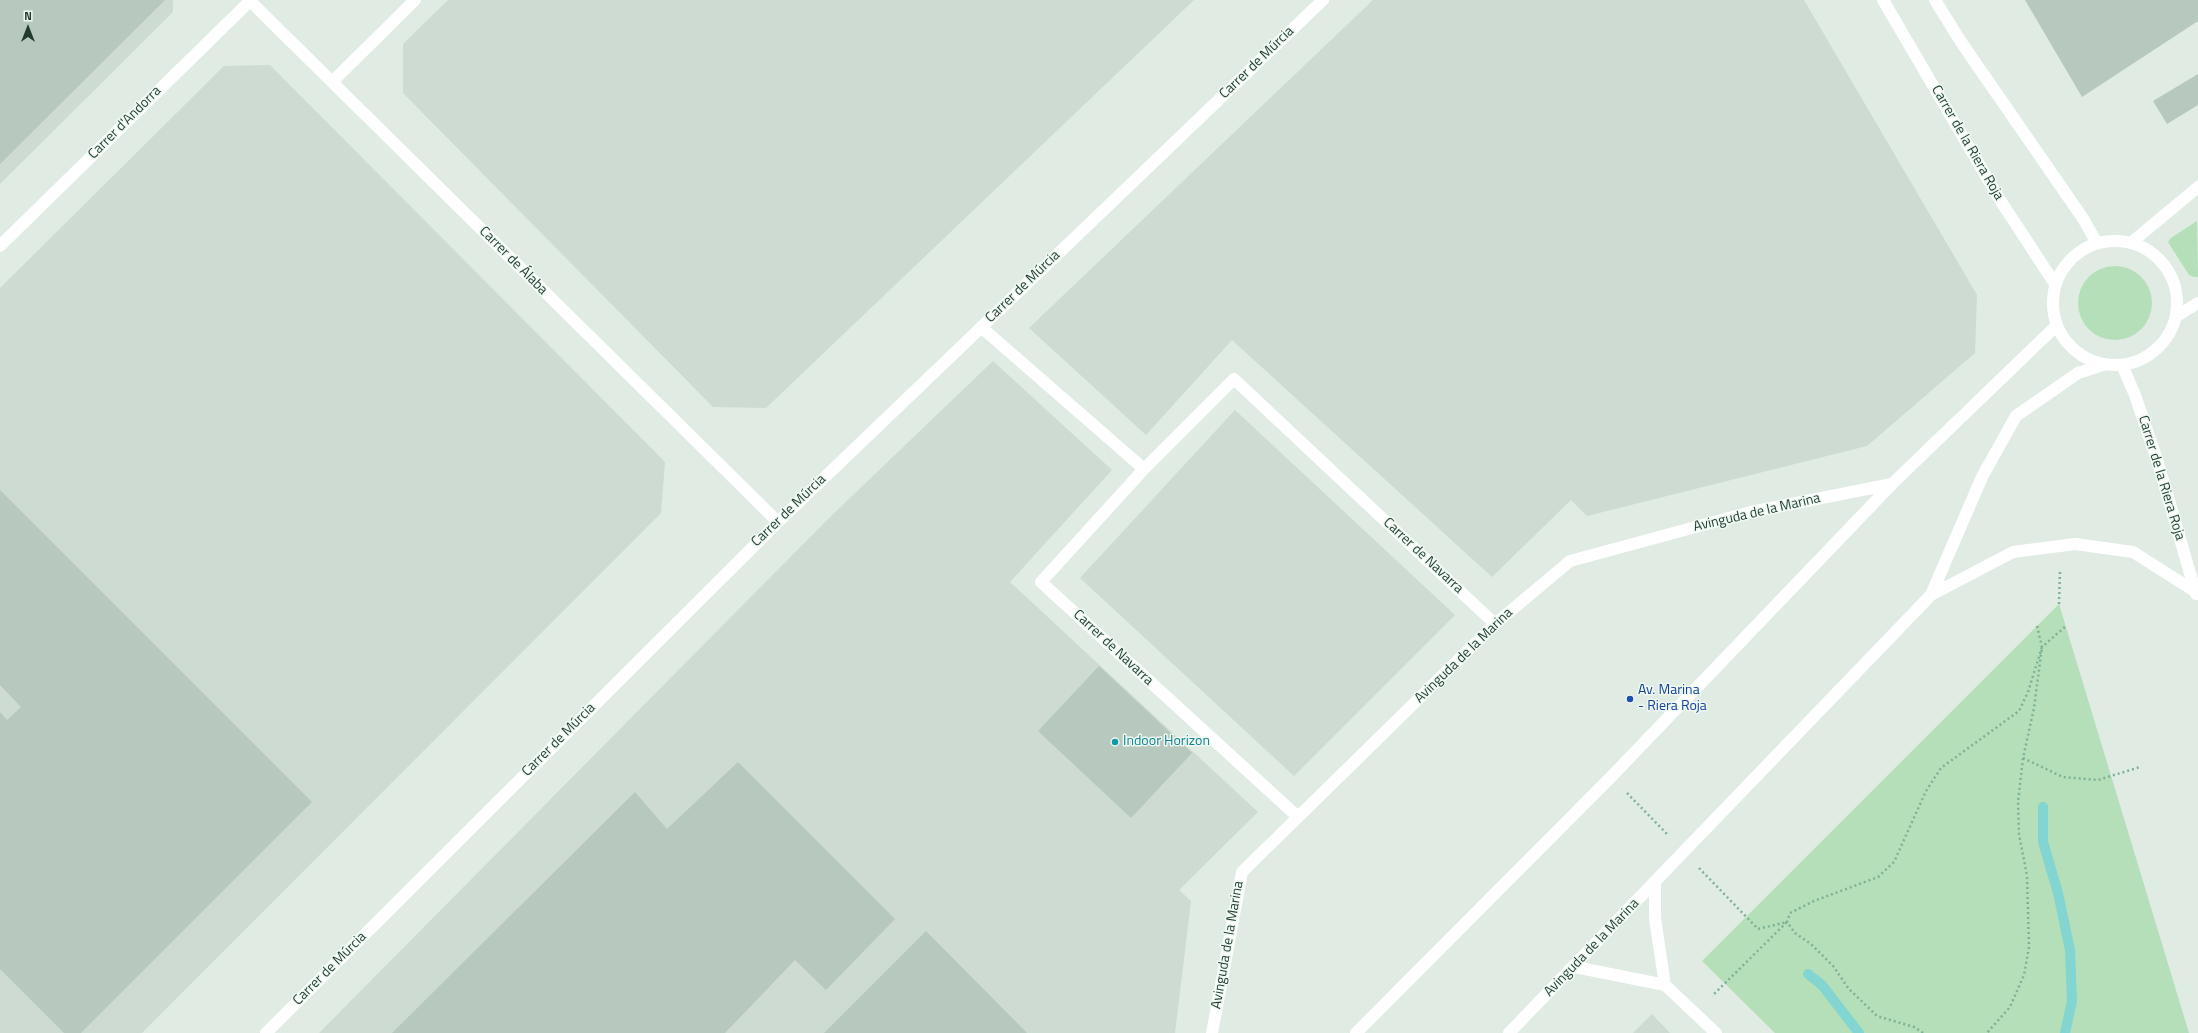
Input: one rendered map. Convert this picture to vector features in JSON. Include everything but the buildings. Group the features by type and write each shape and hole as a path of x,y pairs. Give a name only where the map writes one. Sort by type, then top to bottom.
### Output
{"street":[{"name":"Carrer de Álaba","path":"250,0 778,522"},
{"name":"Carrer d'Andorra","path":"0,246 250,0"},
{"path":"332,82 414,0"},
{"name":"Carrer de Múrcia","path":"266,1033 778,522 1323,0"},
{"name":"Carrer de la Riera Roja","path":"1883,0 2000,200 2055,284"},
{"path":"1935,0 1961,42 2082,217 2096,243"},
{"path":"2132,242 2198,187"},
{"path":"2114,240 2132,242 2150,250 2164,262 2174,278 2178,296 2177,316 2167,340 2147,358 2122,365 2103,365 2074,351 2056,326 2052,305 2055,284 2070,258 2096,243 2114,240"},
{"path":"2177,316 2198,303"},
{"path":"1356,1033 1611,777 1892,484 2056,326"},
{"path":"981,327 1144,469"},
{"name":"Avinguda de la Marina","path":"1509,1033 1655,883 1930,595 1982,477 2016,416 2078,373 2103,365"},
{"name":"Carrer de la Riera Roja","path":"2122,365 2135,394 2197,596"},
{"name":"Carrer de Navarra","path":"1298,817 1041,582 1144,469 1234,378 1495,624"},
{"name":"Avinguda de la Marina","path":"1212,1033 1242,872 1495,624 1570,561 1751,512 1892,484"},
{"name":"Carrer de la Riera Roja","path":"1930,595 2013,552 2075,544 2133,552 2197,596"},
{"path":"1655,883 1655,918 1665,985"},
{"path":"1574,967 1665,985 1716,1033"}],"path":[{"path":"2059,604 2060,545"},
{"path":"1987,1033 2010,1007 2024,975 2029,947 2027,876 2019,834 2018,802 2023,758 2034,708 2042,647 2037,626"},
{"path":"1696,1014 1724,982 1787,922 1790,913 1878,877 1894,862 1926,791 1941,768 2019,711 2028,692 2042,647 2066,626"},
{"path":"2023,758 2063,777 2098,780 2140,767"},
{"path":"1746,917 1758,929 1787,922"},
{"path":"1787,922 1795,933 1811,944 1834,967 1848,988 1877,1016 1914,1027 1923,1033"}],"shaded area":[{"path":"0,0 173,0 173,12 0,184"},
{"path":"448,0 1194,0 766,408 713,407 403,93 403,44"},
{"path":"1373,0 1804,0 1977,295 1975,353 1867,446 1587,516 1571,500 1492,577 1232,340 1146,435 1029,328"},
{"path":"270,65 665,462 661,513 142,1033 0,1033 0,288 224,66"},
{"path":"993,361 1112,470 1010,582 1258,812 1179,890 1191,901 1175,1033 319,1033 828,519"},
{"path":"1235,410 1455,615 1294,776 1080,578"},
{"path":"1652,1014 1670,1033 1633,1033"}],"green space":[{"path":"2197,221 2198,277 2194,277 2189,275 2168,242 2171,238"},
{"path":"2108,266 2122,266 2136,272 2146,282 2152,296 2152,310 2146,324 2136,334 2122,340 2108,340 2094,334 2084,324 2078,310 2078,296 2084,282 2094,272"},
{"path":"2059,604 2189,1033 1775,1033 1702,961"}],"waterway":[{"path":"2043,807 2043,842 2058,893 2070,950 2072,1001 2065,1033"},
{"path":"1808,974 1822,985 1859,1033"}],"place":[{"name":"Av. Marina - Riera Roja","path":"1630,699"},
{"name":"Indoor Horizon","path":"1115,742"}]}
